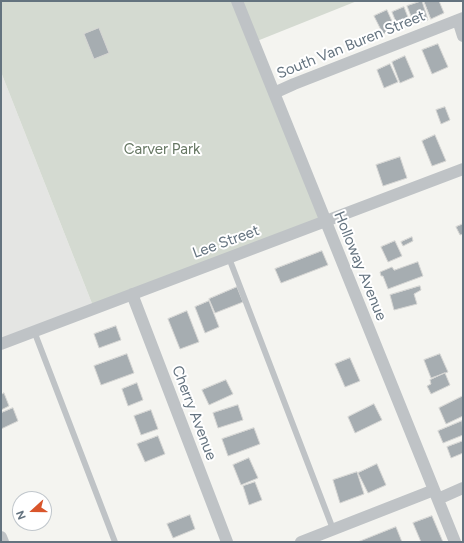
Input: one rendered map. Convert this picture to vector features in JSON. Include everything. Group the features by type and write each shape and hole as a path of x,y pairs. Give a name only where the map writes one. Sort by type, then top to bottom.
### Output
{"street":[{"name":"Holloway Avenue","path":"237,1 455,542"},
{"name":"South Van Buren Street","path":"274,93 460,19"},
{"path":"460,19 463,36"},
{"name":"Lee Street","path":"1,344 463,169"},
{"name":"Cherry Avenue","path":"132,294 227,542"},
{"path":"301,542 333,529 436,495 463,488"},
{"path":"1,537 3,542"}],"lane":[{"path":"228,258 333,529"},
{"path":"34,331 115,542"}],"shaded area":[{"path":"1,72 93,306 1,339"}],"green space":[{"name":"Carver Park","path":"1,1 232,1 320,219 93,306 1,72"},
{"path":"241,1 357,1 257,41"}],"building":[{"path":"422,1 428,20 414,24 407,6"},
{"path":"424,1 439,1 444,13 431,19"},
{"path":"404,7 411,25 399,30 392,12"},
{"path":"387,10 395,28 383,34 374,16"},
{"path":"99,28 109,53 94,59 84,34"},
{"path":"438,44 448,67 432,74 422,50"},
{"path":"405,56 414,77 400,83 392,62"},
{"path":"390,64 398,82 384,88 377,70"},
{"path":"445,107 450,120 441,124 436,110"},
{"path":"435,135 446,161 432,166 422,141"},
{"path":"400,157 407,178 383,186 376,165"},
{"path":"463,224 463,234 460,235 456,227"},
{"path":"412,237 413,241 403,246 401,242"},
{"path":"395,241 402,256 388,262 381,247"},
{"path":"322,251 328,265 281,283 275,269"},
{"path":"418,262 423,276 388,289 380,272 392,267 394,270"},
{"path":"420,286 421,290 414,294 417,304 394,310 390,295"},
{"path":"237,287 243,302 215,313 209,299"},
{"path":"209,301 219,327 205,333 195,307"},
{"path":"187,311 199,342 180,349 168,319"},
{"path":"116,326 121,340 99,348 94,334"},
{"path":"127,354 134,373 101,385 94,366"},
{"path":"440,354 448,372 431,378 424,360"},
{"path":"350,358 360,381 345,387 335,364"},
{"path":"445,373 450,385 431,394 427,386 431,384 430,380"},
{"path":"226,380 233,394 209,405 202,390"},
{"path":"137,383 143,400 128,406 122,389"},
{"path":"4,393 9,406 1,410 1,395"},
{"path":"463,396 463,416 446,424 439,408"},
{"path":"374,404 382,420 355,433 348,417"},
{"path":"238,405 243,420 218,428 213,413"},
{"path":"13,408 18,421 1,429 1,413"},
{"path":"151,410 158,429 141,435 134,416"},
{"path":"462,421 463,435 443,443 438,431"},
{"path":"254,428 260,444 228,456 222,439"},
{"path":"158,436 165,454 145,462 137,444"},
{"path":"463,441 463,453 451,458 447,447"},
{"path":"249,458 258,478 241,485 233,465"},
{"path":"377,464 386,485 368,493 358,473"},
{"path":"357,472 364,494 340,503 333,480"},
{"path":"255,482 262,500 249,505 243,486"},
{"path":"190,515 195,529 173,538 167,524"},
{"path":"432,516 443,542 421,542 413,523"},
{"path":"396,527 402,542 358,542"}]}
